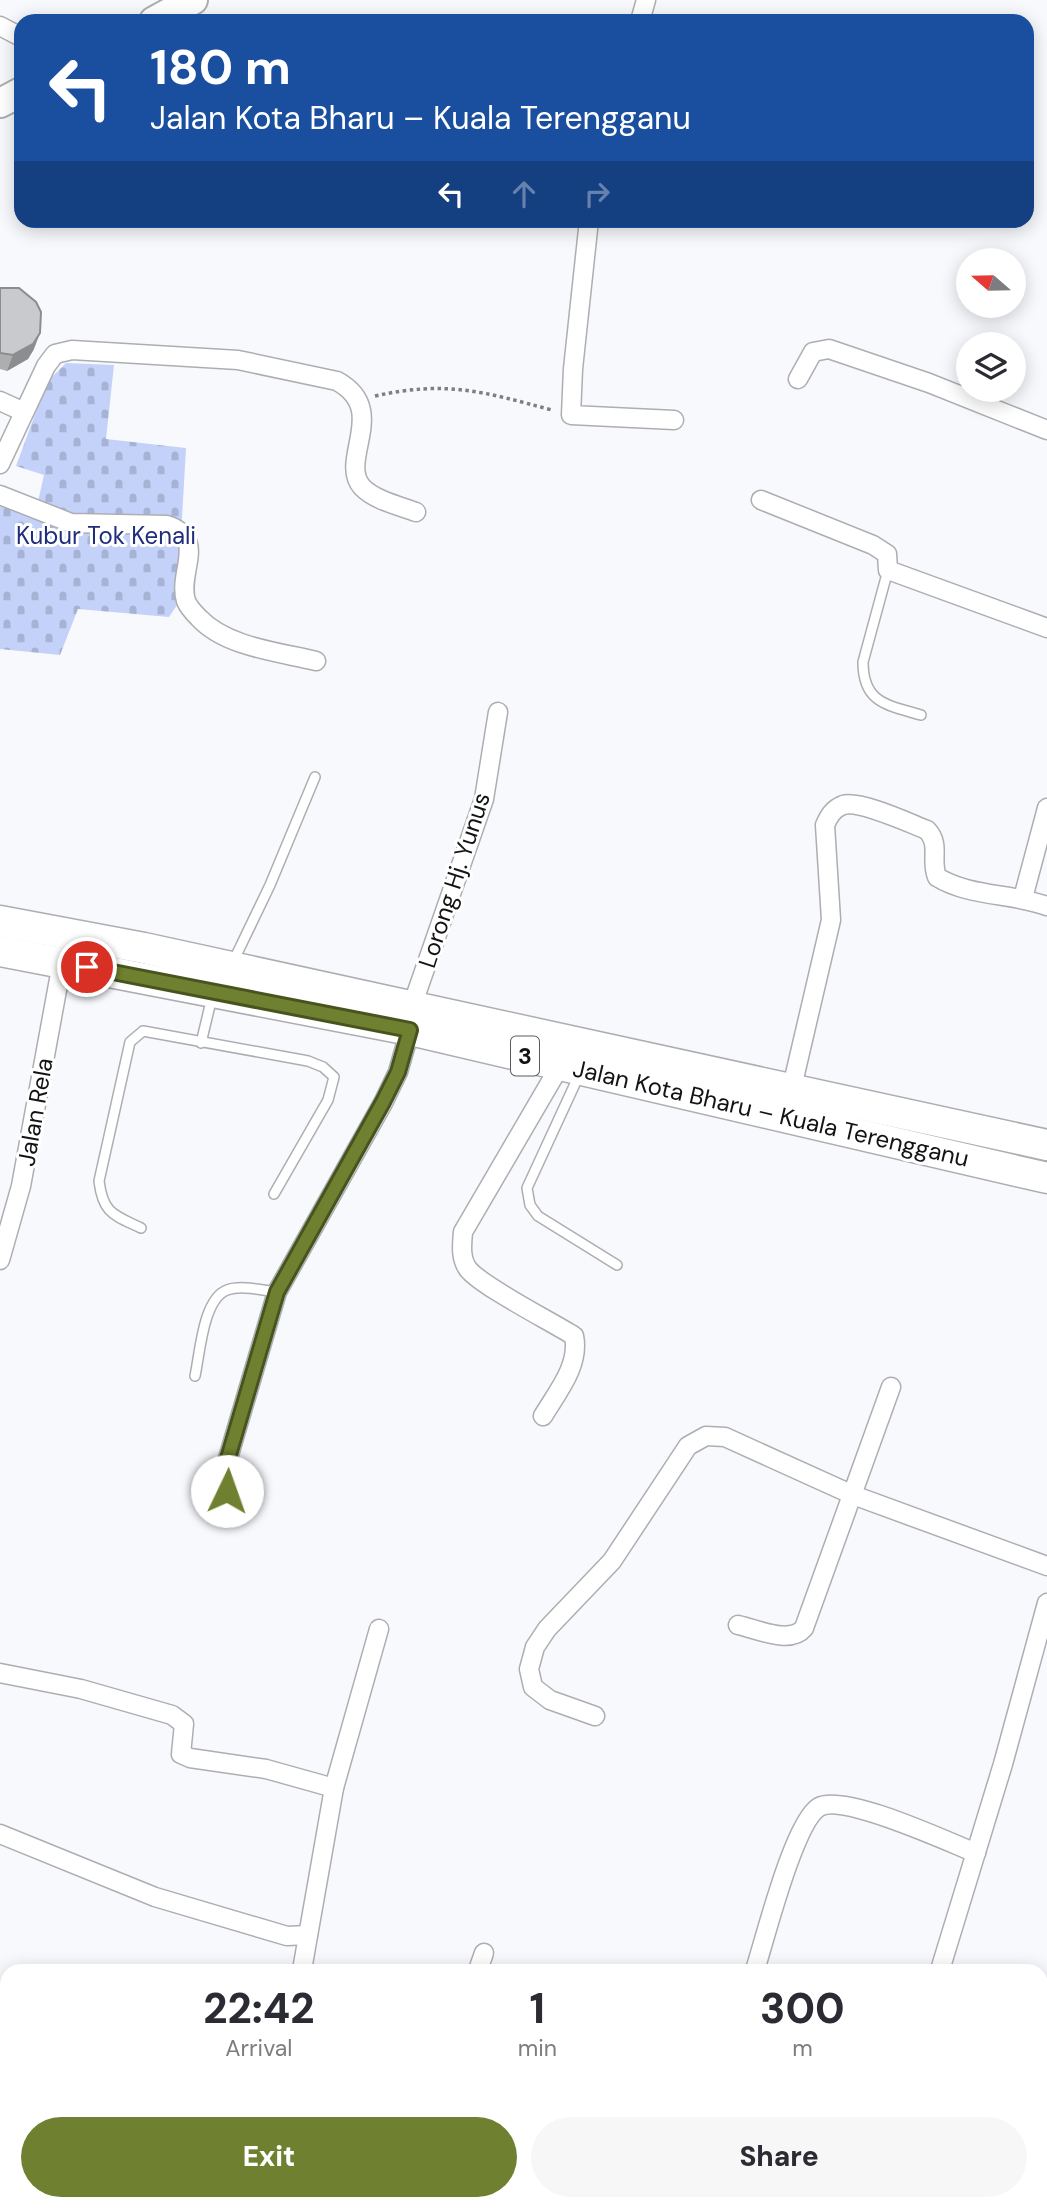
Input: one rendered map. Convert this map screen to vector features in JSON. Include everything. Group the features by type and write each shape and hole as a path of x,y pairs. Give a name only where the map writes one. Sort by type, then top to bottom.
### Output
{"highway":[{"name":"Jalan Kota Bharu – Kuala Terengganu","path":"0,921 230,967 571,1067 1047,1178"},
{"name":"Jalan Kota Bharu – Kuala Terengganu","path":"0,951 213,992 411,1018 792,1087 1047,1145"}],"main road":[{"path":"166,14 193,0"}],"street":[{"path":"588,228 573,369 571,415 674,420"},
{"path":"798,379 813,352 828,349 929,383 1047,430"},
{"path":"0,464 46,366 55,354 72,350 238,360 337,381 351,388 359,399 362,416 357,474 360,485 369,493 416,512"},
{"path":"0,401 24,412"},
{"path":"0,495 71,523 167,525 180,529 188,541 186,600 199,619 222,636 316,661"},
{"path":"761,500 873,545 887,554 888,569 1047,628"},
{"name":"Lorong Hj. Yunus","path":"228,1516 226,1465 277,1292 398,1072 411,1018 484,799 498,712"},
{"path":"792,1087 831,920 825,825 831,812 844,805 859,806 927,830 934,837 936,849 932,865 937,877 966,890 1023,898 1047,906"},
{"path":"1023,898 1047,808"},
{"name":"Jalan Rela","path":"0,1260 21,1186 62,962"},
{"path":"543,1416 571,1369 577,1351 574,1336 468,1269 462,1252 463,1232 571,1067"},
{"path":"738,1625 787,1636 799,1634 804,1628 891,1387"},
{"path":"595,1716 550,1700 533,1687 529,1669 535,1647 547,1629 612,1561 688,1446 706,1436 725,1437 853,1495 1047,1566"},
{"path":"942,1964 1047,1603"},
{"path":"303,1964 334,1788 379,1629"},
{"path":"0,1673 81,1689 179,1718 184,1724 181,1754 190,1758 266,1769 334,1788"},
{"path":"757,1964 794,1847 805,1822 820,1807 837,1804 872,1812 976,1853"},
{"path":"0,1834 167,1901 288,1937 308,1935"},
{"path":"480,1964 484,1953"}],"lane":[{"path":"888,569 863,662 863,677 868,691 880,702 921,715"},
{"path":"230,967 270,885 315,777"},
{"path":"201,1043 213,992"},
{"path":"141,1228 111,1214 101,1202 99,1181 130,1042 143,1031 308,1061 323,1067 334,1077 328,1100 274,1194"},
{"path":"571,1067 527,1188 530,1205 538,1216 617,1265"},
{"path":"195,1376 209,1307 217,1296 239,1288 277,1292"}],"path":[{"path":"359,399 450,387 488,393 571,415"}],"green space":[{"name":"Kubur Tok Kenali","path":"66,363 114,365 106,439 186,448 177,605 169,617 78,609 60,655 0,649 0,504 37,506 44,475 16,466 47,382"}],"building":[{"path":"0,288 19,288 36,302 41,312 40,333 33,344 13,355 0,353"}],"route":[{"path":"87,967 410,1030 398,1072 383,1102 277,1292 260,1341 226,1465 227,1491"}]}
